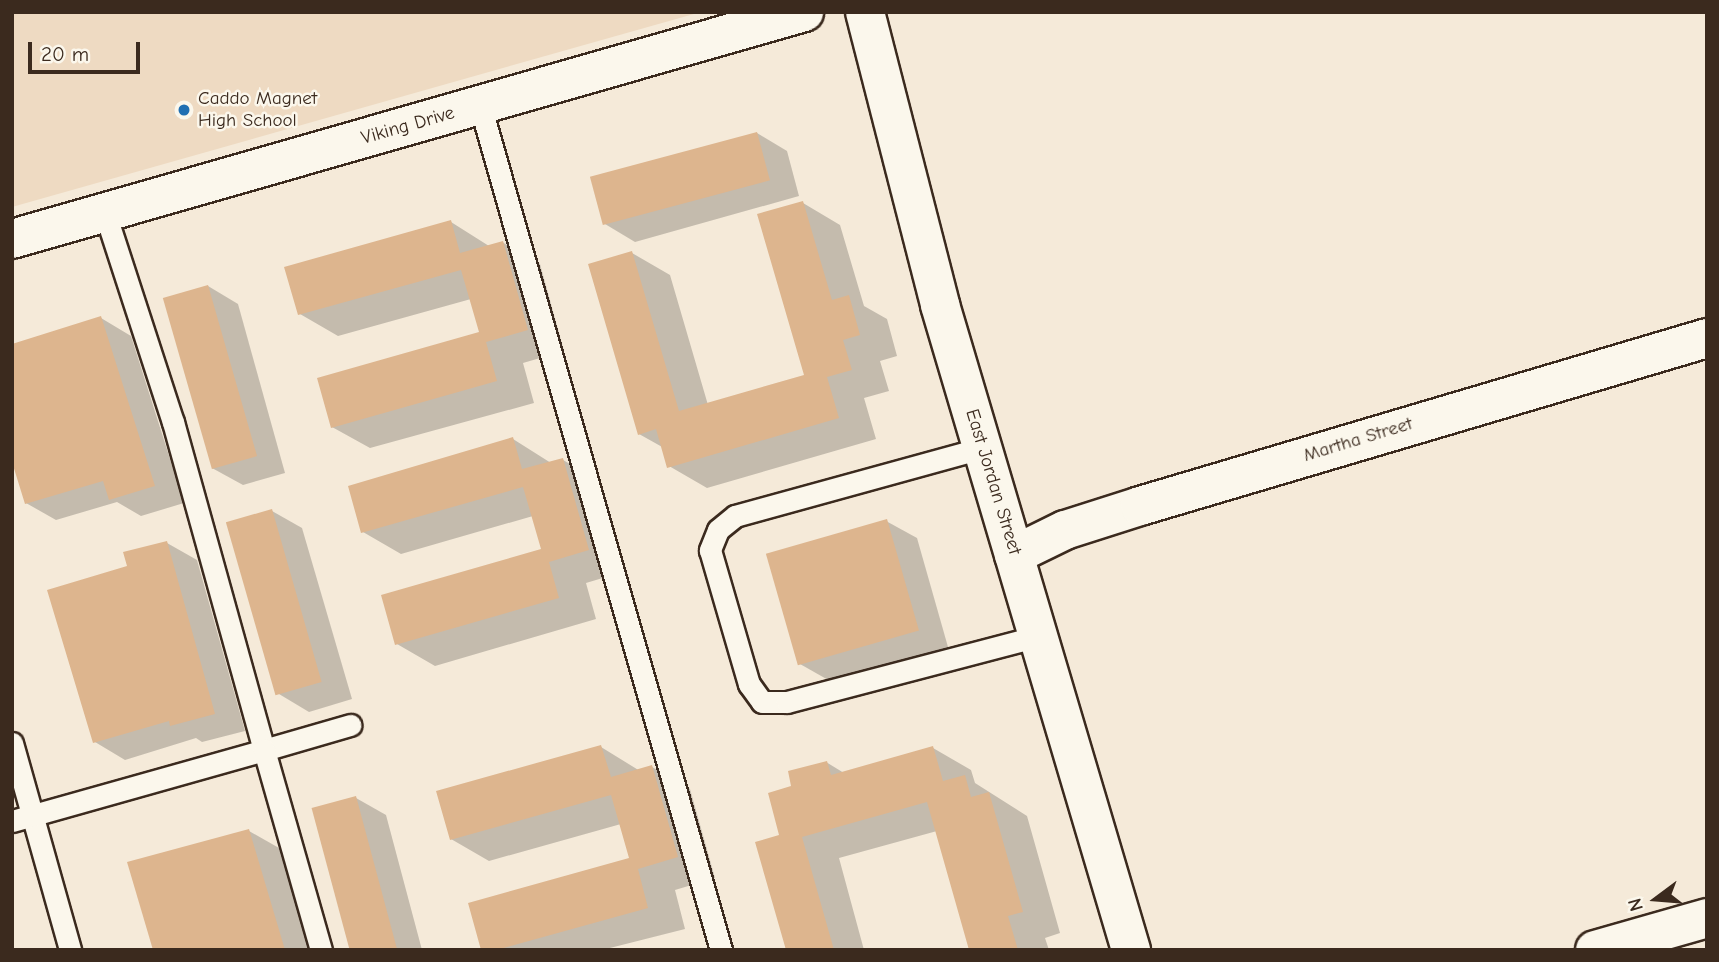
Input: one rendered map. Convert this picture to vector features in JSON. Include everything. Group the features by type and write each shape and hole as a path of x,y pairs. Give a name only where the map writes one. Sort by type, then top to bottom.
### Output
{"street":[{"name":"Viking Drive","path":"12,239 804,12"},
{"name":"East Jordan Street","path":"865,12 901,163 982,448 1131,950"},
{"name":"Martha Street","path":"1014,555 1065,530 1140,506 1707,338"},
{"path":"1595,950 1707,918"}],"lane":[{"path":"480,105 721,950"},
{"path":"105,213 173,422 321,950"},
{"path":"982,448 735,516 718,530 710,550 745,671 762,702 787,702 1038,636"},
{"path":"12,821 350,725"},
{"path":"12,743 70,950"}],"shaded area":[{"name":"Caddo Magnet High School","path":"12,12 701,12 12,207"}],"building":[{"path":"757,132 770,180 603,225 590,177"},
{"path":"803,201 832,300 849,295 860,335 843,340 852,370 827,377 839,418 667,468 656,429 638,435 588,264 632,251 679,411 804,375 757,214"},
{"path":"451,220 460,253 503,241 528,330 486,342 497,381 331,428 317,378 479,332 461,270 298,315 284,267"},
{"path":"208,285 257,456 212,469 163,298"},
{"path":"101,316 155,486 109,500 103,481 25,504 12,462 12,344"},
{"path":"513,437 522,469 563,458 589,550 549,562 559,598 395,645 381,595 541,549 523,487 361,533 348,486"},
{"path":"272,509 322,682 275,695 226,522"},
{"path":"887,519 919,631 798,665 766,554"},
{"path":"167,541 215,714 170,726 169,721 93,743 47,590 127,566 123,552"},
{"path":"601,745 611,777 652,765 678,857 638,869 648,908 496,950 481,950 468,903 629,858 611,795 450,840 436,791"},
{"path":"933,746 943,781 965,775 971,797 989,792 1023,912 1008,916 1018,950 969,950 927,802 802,837 834,950 786,950 755,842 779,835 768,793 791,786 788,771 827,761 831,775"},
{"path":"356,796 397,950 350,950 312,808"},
{"path":"249,829 285,950 153,950 127,862"}],"place":[{"name":"Caddo Magnet High School","path":"184,110"}]}
